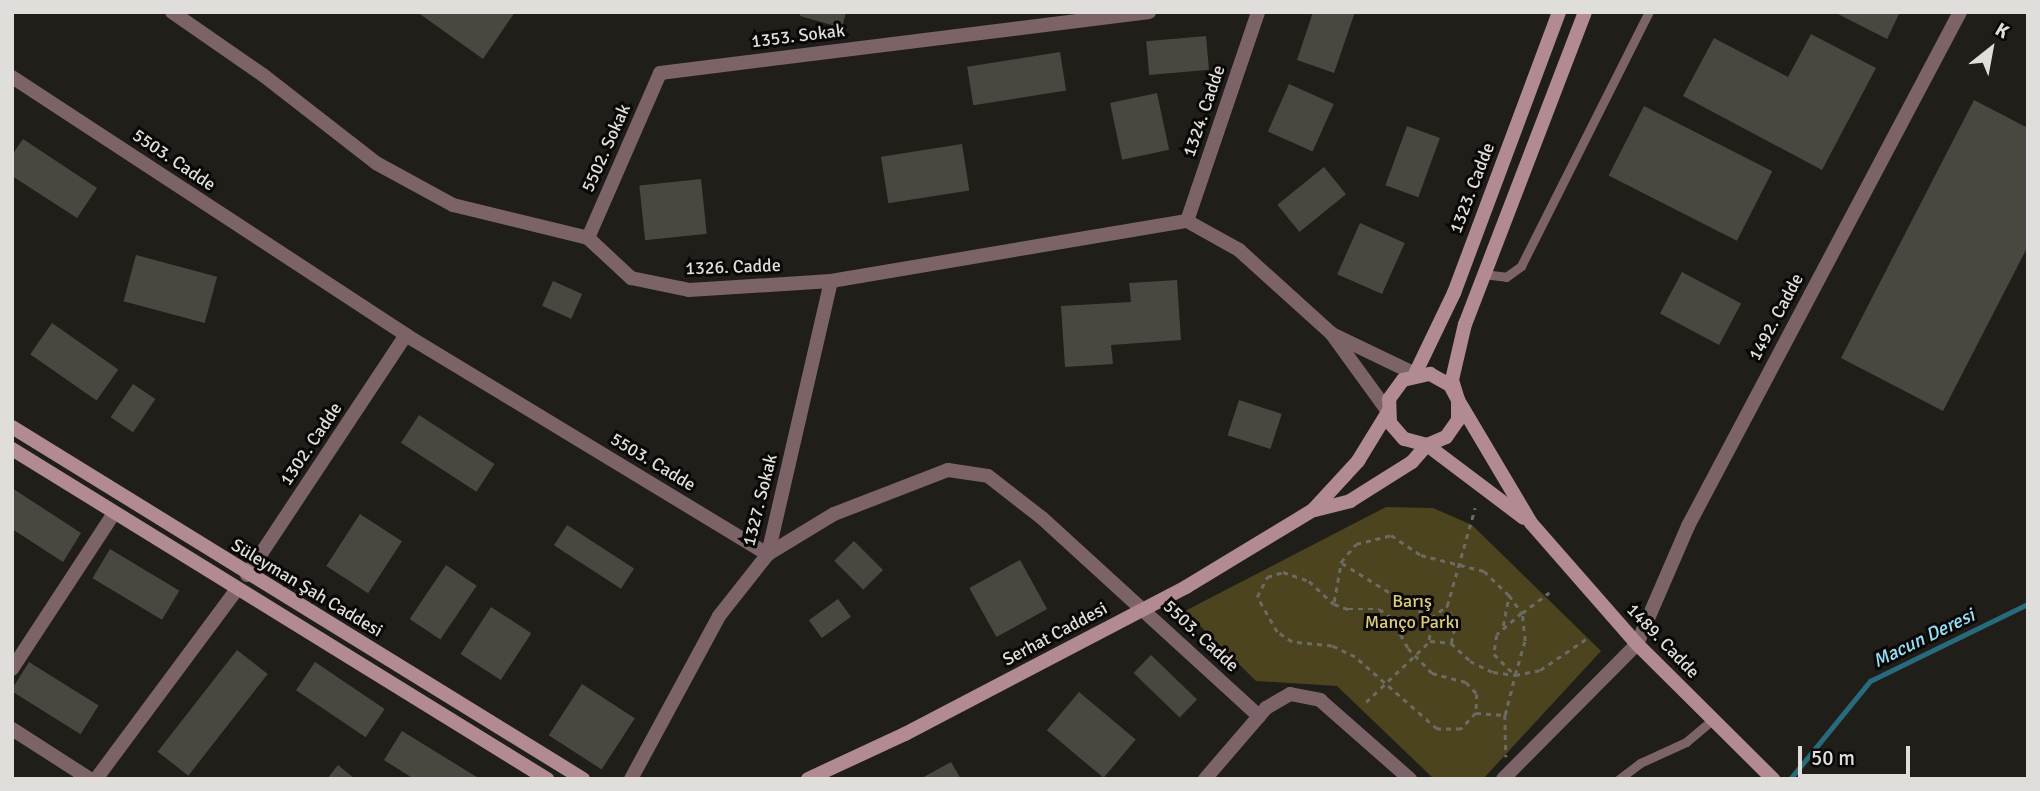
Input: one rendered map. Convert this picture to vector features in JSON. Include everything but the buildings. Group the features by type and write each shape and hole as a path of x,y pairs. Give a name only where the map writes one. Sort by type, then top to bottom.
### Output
{"main road":[{"name":"1323. Cadde","path":"1415,374 1454,293 1559,12"},
{"path":"1313,510 1350,501 1412,462 1427,445 1453,430 1458,400 1452,380 1457,354 1483,274 1585,12"},
{"path":"1313,510 1358,461 1387,411 1394,388 1415,374 1444,380 1458,400"},
{"name":"1489. Cadde","path":"1458,400 1531,523 1637,645 1773,779"},
{"path":"1387,411 1404,439 1427,445"},
{"name":"Süleyman Şah Caddesi","path":"12,427 247,575 583,779"},
{"name":"1489. Cadde","path":"1427,445 1531,523"},
{"name":"Süleyman Şah Caddesi","path":"12,449 547,779"},
{"name":"Serhat Caddesi","path":"808,779 905,734 1144,609 1313,510"}],"street":[{"name":"1326. Cadde","path":"172,12 263,75 376,163 453,205 588,238 631,278 690,290 831,281 1187,221"},
{"name":"1353. Sokak","path":"660,72 1149,12"},
{"name":"1324. Cadde","path":"1187,221 1258,12"},
{"name":"1492. Cadde","path":"1637,645 1688,526 1960,12"},
{"name":"5502. Sokak","path":"588,238 660,72"},
{"name":"5503. Cadde","path":"12,77 407,335 768,554 834,514 948,470 988,476 1144,609 1259,716"},
{"path":"1187,221 1239,250 1331,333 1387,411"},
{"name":"1327. Sokak","path":"631,779 719,616 768,554 831,281"},
{"path":"1331,333 1415,374"},
{"name":"1302. Cadde","path":"247,575 407,335"},
{"path":"12,668 114,513"},
{"path":"96,779 237,589"},
{"path":"1506,776 1637,645"},
{"path":"1205,779 1259,716 1290,694 1320,700 1410,779"},
{"path":"12,729 90,779"}],"lane":[{"path":"1483,274 1506,277 1521,266 1649,12"},
{"path":"1619,779 1686,742 1713,719"}],"path":[{"path":"1366,702 1429,643 1431,618 1447,606 1475,508"},
{"path":"1334,604 1340,562 1356,544 1391,535 1421,555 1485,571 1522,613 1525,640 1505,715 1506,776"},
{"path":"1340,562 1431,618"},
{"path":"1283,572 1308,581 1334,604 1348,609 1379,609 1403,632 1415,656 1432,673 1466,682 1477,694 1475,713 1461,729 1437,729 1355,657 1332,646 1292,642 1277,632 1257,597 1267,577 1283,572"},
{"path":"1503,626 1549,593"},
{"path":"1508,595 1503,626 1494,654 1516,675"},
{"path":"1447,606 1455,625 1451,643"},
{"path":"1429,643 1451,643 1470,661 1493,672 1516,675 1540,670 1586,639"},
{"path":"1475,713 1505,715"}],"green space":[{"name":"Barış Manço Parkı","path":"1386,507 1433,508 1472,525 1601,651 1483,779 1434,779 1337,686 1256,681 1185,611"}],"waterway":[{"name":"Macun Deresi","path":"1791,778 1870,681 2028,604"}]}
